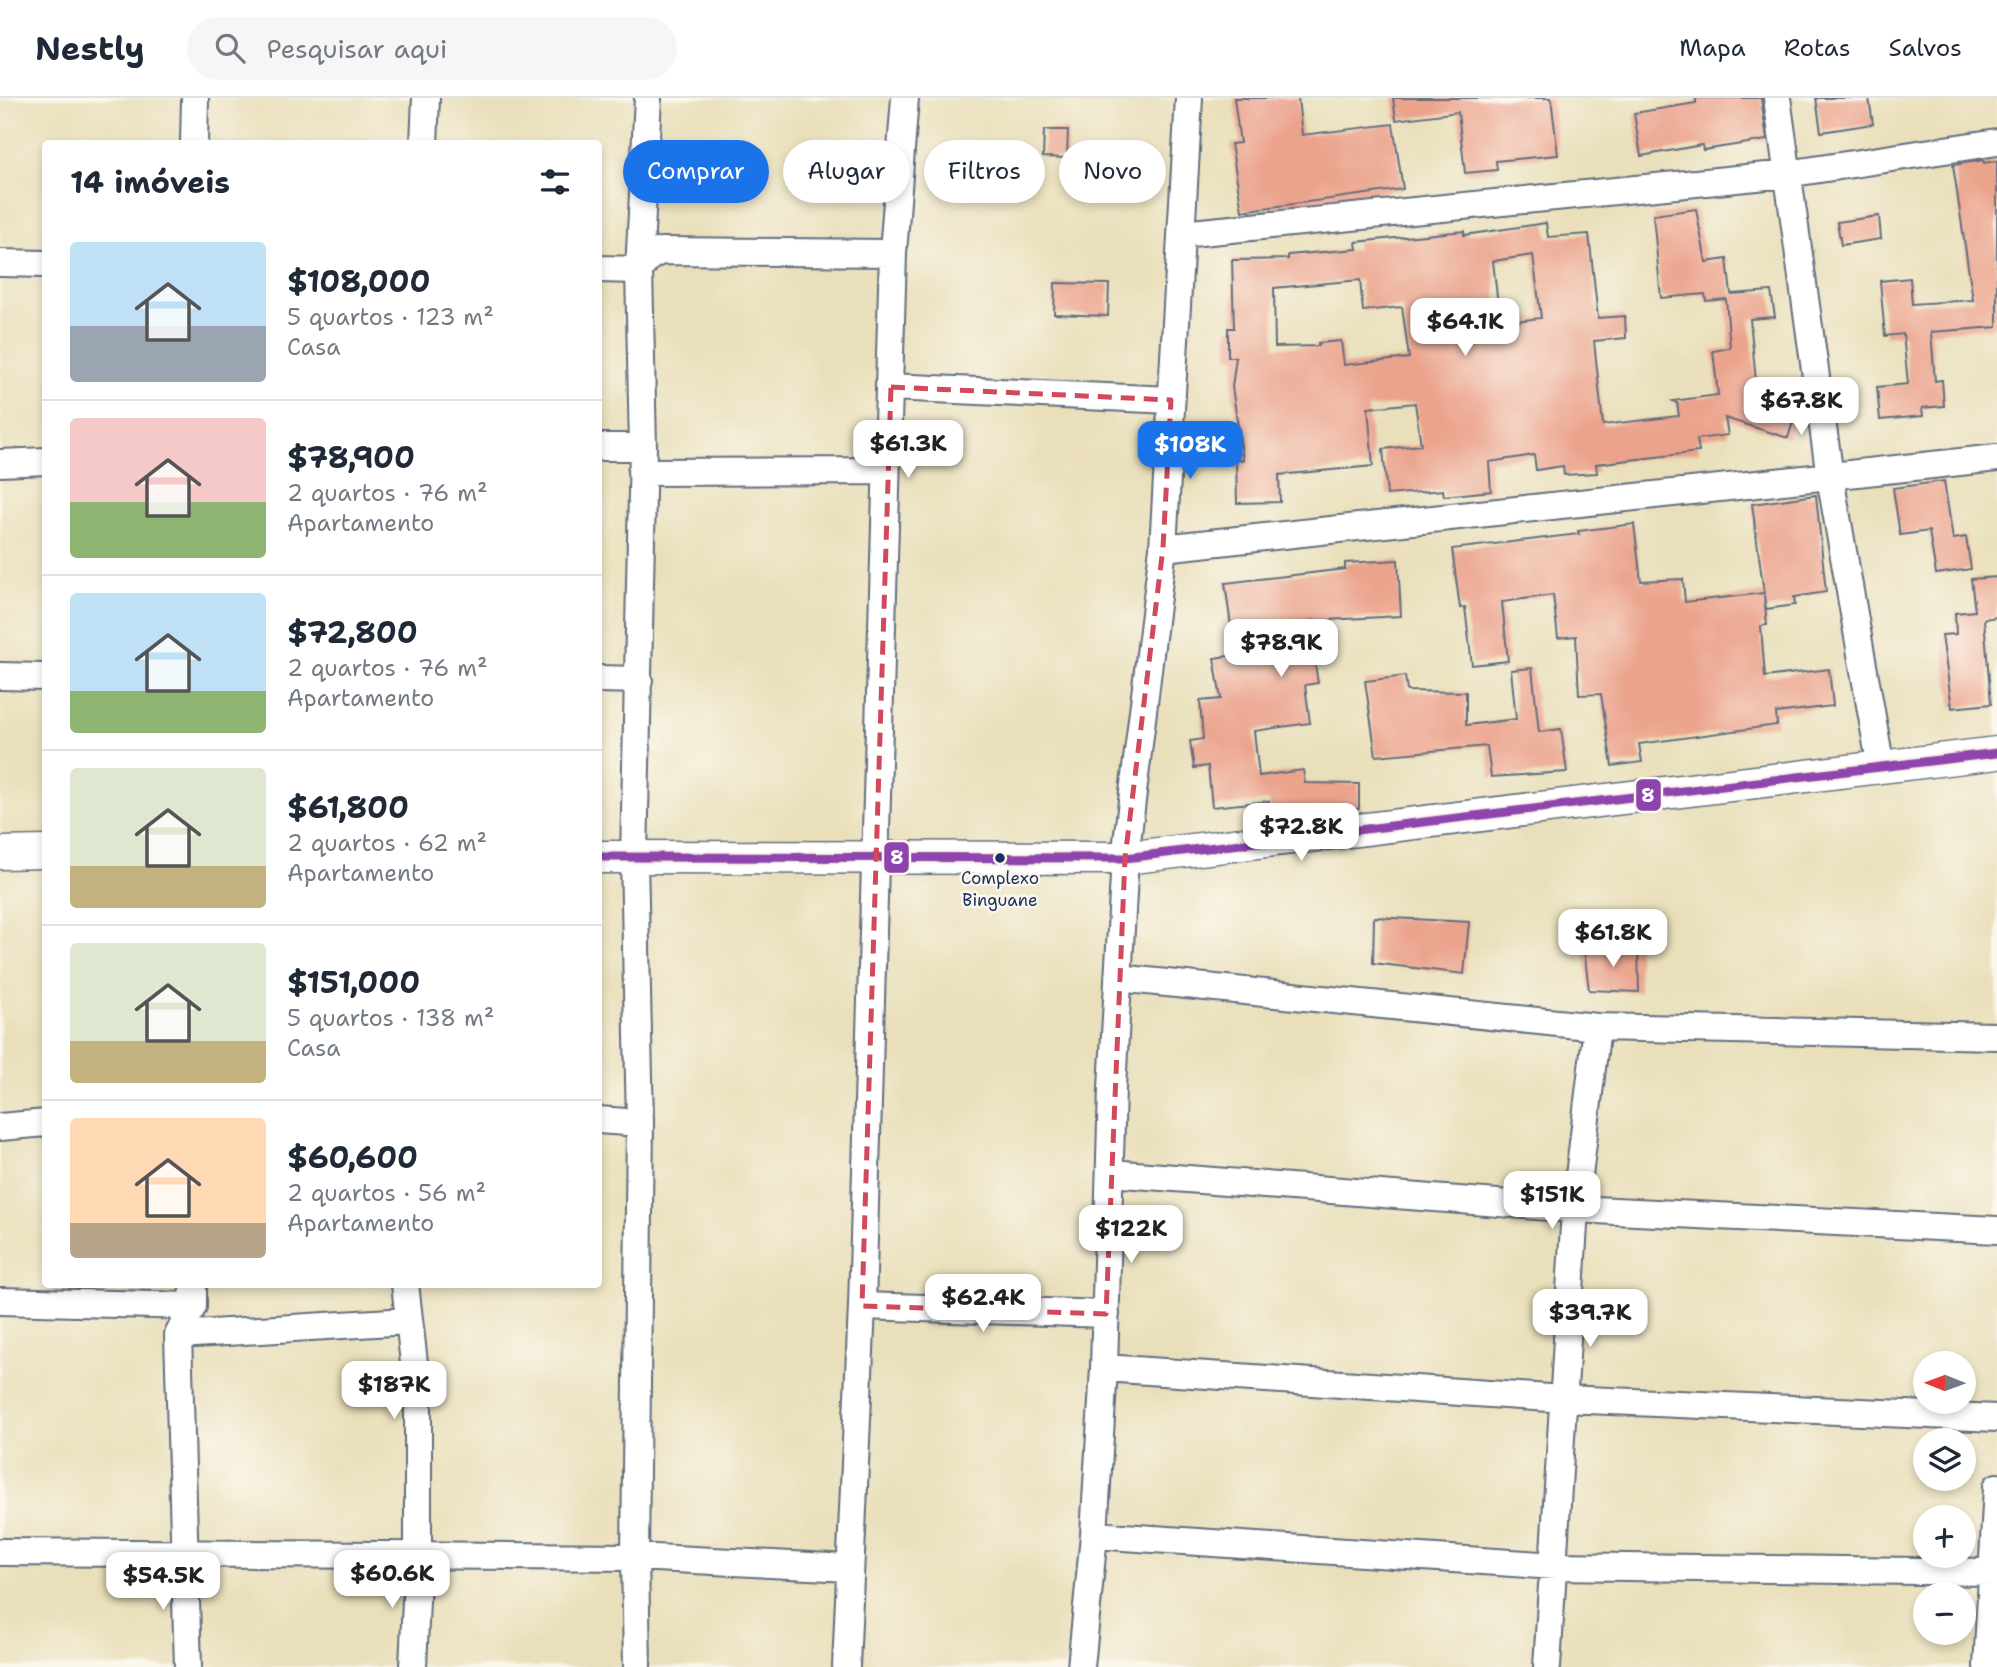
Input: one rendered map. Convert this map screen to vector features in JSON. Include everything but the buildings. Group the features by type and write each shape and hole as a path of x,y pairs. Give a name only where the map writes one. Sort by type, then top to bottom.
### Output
{"street":[{"path":"194,140 195,98"},
{"path":"424,140 426,98"},
{"path":"637,1667 635,1557 640,1123 634,858 642,459 639,270 648,98"},
{"path":"846,1667 862,1306 873,859 885,471 891,387 893,253 905,98"},
{"path":"1081,1667 1094,1535 1104,1368 1125,858 1163,548 1189,98"},
{"path":"1777,98 1830,477 1881,768"},
{"path":"1181,234 1787,174 1997,142"},
{"path":"639,270 649,257 661,251 893,253"},
{"path":"0,263 42,264"},
{"path":"602,269 639,270"},
{"path":"891,387 1171,400"},
{"path":"602,448 642,459 885,471"},
{"path":"1163,548 1997,458"},
{"path":"0,463 42,461"},
{"path":"0,676 42,677"},
{"path":"602,679 639,680"},
{"path":"602,857 1125,858 1997,753"},
{"path":"0,853 42,852"},
{"path":"1118,978 1597,1027 1997,1036"},
{"path":"1547,1667 1575,1209 1597,1027"},
{"path":"602,1120 640,1123"},
{"path":"0,1127 42,1124"},
{"path":"1110,1173 1575,1209 1997,1230"},
{"path":"405,1288 418,1398 418,1556 413,1667"},
{"path":"0,1301 193,1295 178,1335 188,1667"},
{"path":"862,1306 1106,1314"},
{"path":"178,1335 408,1321"},
{"path":"1104,1368 1564,1399 1997,1419"},
{"path":"1987,1667 1994,1616 1992,1572 1997,1487"},
{"path":"1094,1535 1555,1566 1992,1572"},
{"path":"0,1552 635,1557 849,1569"}],"highlighted area":[{"path":"891,387 1171,400 1163,548 1125,858 1106,1314 862,1306"}],"transit line":[{"name":"8","path":"602,857 1125,858 1997,753"}],"place":[{"name":"Complexo Binguane","path":"1000,858"}]}
